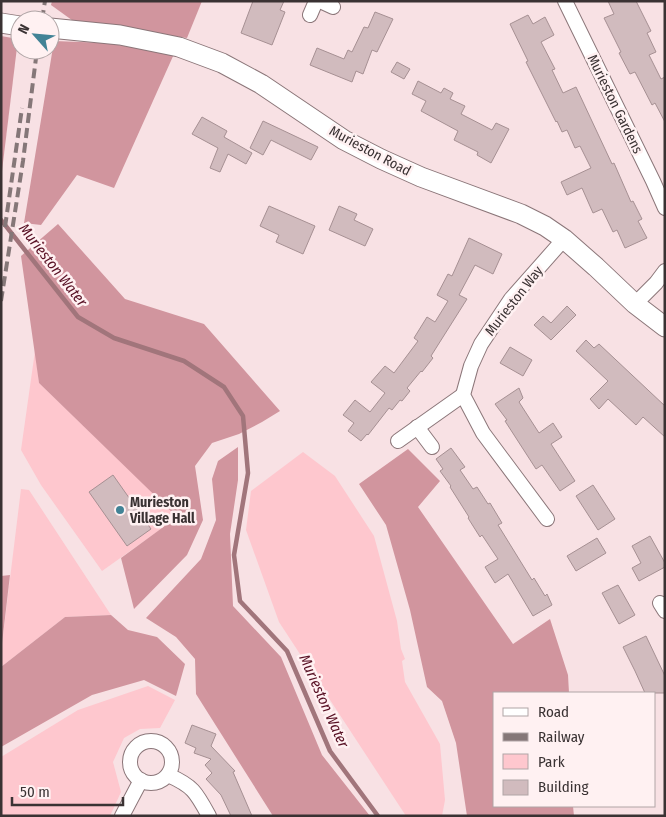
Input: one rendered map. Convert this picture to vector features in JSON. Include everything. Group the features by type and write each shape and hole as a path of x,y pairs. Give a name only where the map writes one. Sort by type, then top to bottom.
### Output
{"street":[{"path":"310,15 316,1"},
{"name":"Murieston Gardens","path":"564,1 665,208"},
{"name":"Murieston Road","path":"60,29 120,35 179,47 222,63 261,84 344,140 381,159 421,177 521,214 545,226 564,239 596,266 635,304 665,327"},
{"name":"Murieston Way","path":"463,395 471,366 481,344 512,299 564,239"},
{"path":"635,304 665,271"},
{"path":"398,441 463,395 484,433 547,519"},
{"path":"417,427 432,447"},
{"path":"147,741 158,742 166,747 171,755 172,762 168,775 156,782 141,780 135,775 131,763 135,749 147,741"},
{"path":"168,775 191,788 198,796 209,816"},
{"path":"122,816 141,780"}],"green space":[{"path":"35,351 39,383 178,517 102,571 41,485 21,450"},
{"path":"303,452 335,476 374,536 397,621 401,649 405,659 402,661 405,682 440,744 445,800 442,816 406,816 279,622 246,530 251,491"},
{"path":"21,489 29,490 111,615 65,617 1,667 1,652"},
{"path":"148,686 175,700 160,728 140,729 124,738 113,762 121,792 110,816 1,816 1,757 78,710"}],"shaded area":[{"path":"52,1 202,1 187,38 76,23 51,5"},
{"path":"1,36 10,38 10,60 15,60 1,179"},
{"path":"60,41 106,43 174,54 114,188 77,175 41,225 24,223 51,60 60,60"},
{"path":"58,224 125,299 204,324 280,411 239,434 212,443 195,466 203,520 187,555 134,609 121,558 177,517 39,383 21,256"},
{"path":"238,447 238,480 230,534 233,606 281,657 322,755 370,816 273,816 196,694 195,659 176,637 146,618 201,559 216,520 212,479 218,461"},
{"path":"408,449 440,481 418,507 513,644 550,619 568,675 569,692 493,692 493,807 573,807 574,816 467,816 456,743 442,701 427,687 410,610 386,525 359,484"},
{"path":"10,575 1,652 1,576"},
{"path":"111,615 128,630 157,637 185,664 176,696 144,680 92,695 1,747 1,667 65,617"}],"building":[{"path":"253,1 284,1 280,10 285,12 272,45 241,33"},
{"path":"608,1 636,1 651,31 647,33 656,52 649,55 661,79 665,77 665,122 655,103 652,105 635,72 630,74 619,53 621,52 604,18 614,14"},
{"path":"375,12 393,19 377,52 372,50 363,74 356,71 352,82 310,65 317,48 344,59 348,50 352,52 364,27 368,28"},
{"path":"528,15 533,24 545,17 554,35 541,42 555,69 552,70 563,93 576,87 631,202 633,201 642,219 638,221 647,238 625,248 617,230 613,232 602,209 593,213 582,188 567,195 561,182 591,168 580,146 575,148 567,130 562,132 556,122 526,62 528,61 510,24"},
{"path":"397,62 410,69 404,79 391,72"},
{"path":"418,81 441,93 444,88 453,93 450,99 465,106 461,114 492,130 496,123 509,129 491,163 477,155 478,152 454,140 458,131 421,111 426,101 412,94"},
{"path":"202,117 227,131 224,137 252,153 246,164 228,154 220,172 210,168 218,148 192,134"},
{"path":"263,121 318,147 311,160 271,140 263,155 250,148"},
{"path":"269,206 315,226 303,254 276,242 279,235 260,226"},
{"path":"339,206 357,214 354,220 373,229 365,246 329,230"},
{"path":"469,238 502,254 493,274 475,265 459,295 467,299 431,356 433,358 407,388 410,391 402,401 400,400 392,410 389,408 361,441 348,431 354,423 343,415 355,400 370,412 385,393 371,382 385,366 394,373 418,341 414,338 427,317 435,322 448,301 437,295 448,274 452,276"},
{"path":"567,306 576,315 551,340 534,325 543,316 551,323"},
{"path":"586,340 594,348 599,344 665,406 665,437 643,417 636,425 608,399 599,409 590,399 608,381 576,351"},
{"path":"510,347 532,360 523,376 500,363"},
{"path":"519,388 523,398 519,402 539,433 553,423 562,437 551,444 575,481 560,491 542,465 536,469 505,421 507,420 495,404"},
{"path":"451,448 465,467 460,470 473,489 477,487 488,504 490,503 502,523 498,525 532,580 534,578 545,596 547,594 552,605 533,616 508,574 495,583 485,567 498,559 482,535 480,537 468,518 451,486 440,471 443,469 436,459"},
{"name":"Murieston Village Hall","path":"113,475 151,529 127,546 89,492"},
{"path":"593,485 615,519 598,530 576,496"},
{"path":"650,536 665,563 665,567 639,581 632,568 641,563 632,546"},
{"path":"597,538 606,553 576,571 567,556"},
{"path":"618,585 635,615 619,624 602,593"},
{"path":"646,636 665,676 665,693 645,692 623,647"},
{"path":"192,725 216,734 211,746 235,771 233,772 252,816 231,816 221,795 206,779 212,773 205,765 211,759 194,753 196,748 185,743"}],"waterway":[{"name":"Murieston Water","path":"1,220 78,317 114,338 184,361 224,387 243,416 248,473 234,555 240,601 287,651 330,751 378,816"}],"railway":[{"path":"44,10 45,1"},
{"path":"1,301 23,161 36,60"},
{"path":"5,227 22,108"}],"place":[{"name":"Murieston Village Hall","path":"120,510"}]}
